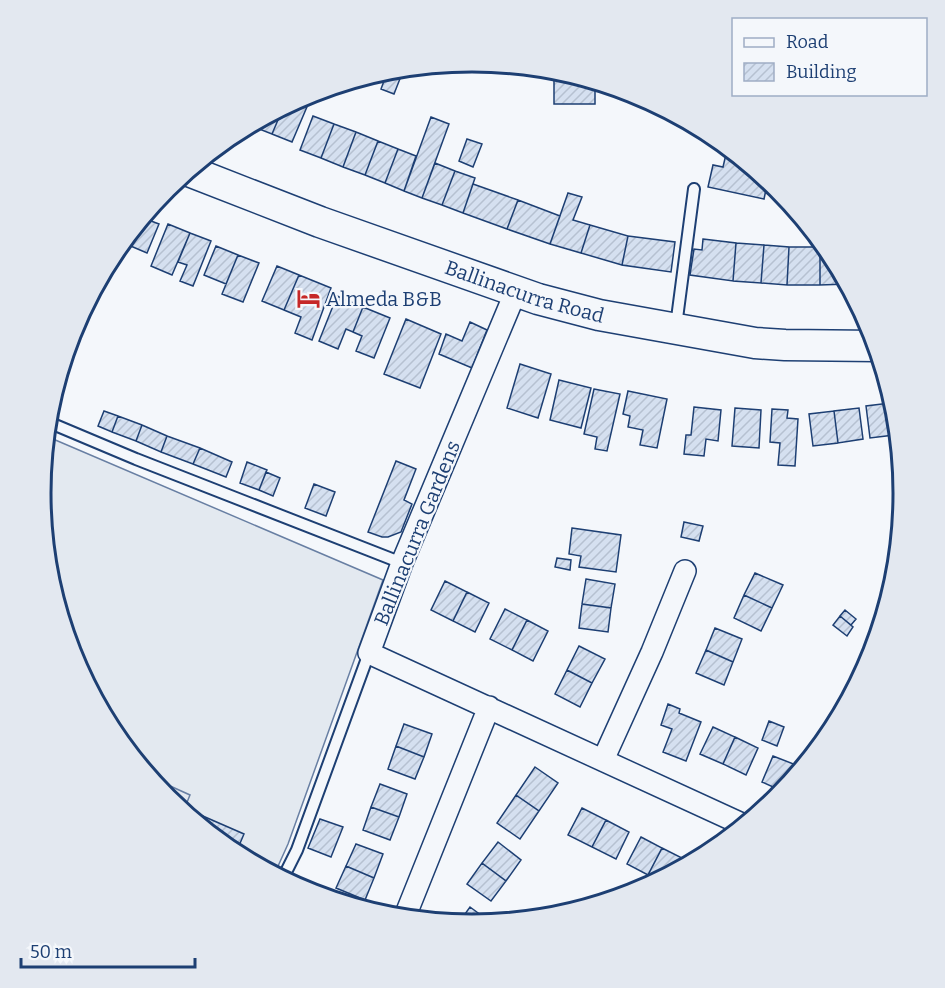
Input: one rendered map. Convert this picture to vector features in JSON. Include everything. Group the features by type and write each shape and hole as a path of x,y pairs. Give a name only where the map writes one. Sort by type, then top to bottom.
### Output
{"main road":[{"name":"Ballinacurra Road","path":"198,175 320,222 574,309 765,344 867,346"}],"street":[{"name":"Ballinacurra Gardens","path":"369,653 402,563 516,291"},
{"path":"603,760 652,652 685,571"},
{"path":"369,653 737,822"},
{"path":"408,910 489,707"}],"lane":[{"path":"675,329 694,189"},
{"path":"57,426 402,563"},
{"path":"286,872 297,850 369,653"}],"shaded area":[{"path":"55,440 383,580 288,844 277,867 216,828 174,792 156,772 138,751 107,705 73,629 59,576 51,494"},
{"path":"168,785 190,795 187,803"}],"building":[{"path":"400,79 394,94 381,89 383,82"},
{"path":"554,81 595,91 595,104 554,104"},
{"path":"307,107 292,142 272,134 278,120"},
{"path":"313,116 334,124 321,158 300,150"},
{"path":"431,117 449,124 422,198 404,191"},
{"path":"278,120 272,134 261,130"},
{"path":"334,124 356,132 343,167 321,158"},
{"path":"356,132 378,141 365,175 343,167"},
{"path":"467,139 482,144 473,167 459,161"},
{"path":"378,141 398,149 385,183 365,175"},
{"path":"398,149 416,156 404,191 385,183"},
{"path":"725,157 766,191 764,199 708,187 713,165 723,167"},
{"path":"435,163 455,171 442,205 422,198"},
{"path":"455,171 475,178 463,213 442,205"},
{"path":"473,184 518,200 507,229 463,213"},
{"path":"568,193 582,197 573,220 590,225 581,253 550,244"},
{"path":"518,200 560,216 550,244 507,229"},
{"path":"152,221 159,224 147,253 131,246"},
{"path":"168,224 190,233 172,275 151,266"},
{"path":"590,225 628,236 622,265 581,253"},
{"path":"190,233 211,241 193,286 180,281 187,265 178,262"},
{"path":"628,236 675,242 671,272 622,265"},
{"path":"703,239 736,243 733,281 690,275 694,249 702,250"},
{"path":"736,243 764,245 761,283 733,281"},
{"path":"764,245 789,247 787,285 761,283"},
{"path":"216,246 238,255 226,284 204,275"},
{"path":"789,247 814,247 820,256 820,285 787,285"},
{"path":"238,255 259,263 243,302 222,294"},
{"path":"820,256 839,284 820,285"},
{"path":"277,266 299,275 284,310 262,301"},
{"name":"Almeda B&B","path":"299,275 331,288 312,340 295,333 301,317 284,310"},
{"path":"337,296 363,307 353,332 346,329 338,349 319,341"},
{"path":"363,307 390,318 374,358 356,351 362,336 353,332"},
{"path":"406,319 441,334 420,388 384,374"},
{"path":"470,322 487,330 472,368 439,354 446,334 462,341"},
{"path":"520,364 551,374 538,418 507,408"},
{"path":"559,380 591,388 581,428 550,420"},
{"path":"594,389 620,394 607,451 595,449 597,437 584,434"},
{"path":"628,391 667,399 657,448 640,445 643,430 628,427 630,416 623,414"},
{"path":"884,404 889,436 870,438 866,406"},
{"path":"694,407 721,410 718,441 706,439 704,456 684,454 686,435 691,435"},
{"path":"735,408 761,410 759,448 732,446"},
{"path":"859,408 863,439 838,443 834,411"},
{"path":"772,409 788,410 787,418 798,419 795,466 778,465 780,443 770,442"},
{"path":"104,411 118,416 112,432 98,426"},
{"path":"834,411 838,443 813,446 809,414"},
{"path":"118,416 142,425 136,441 112,432"},
{"path":"142,425 167,436 161,452 136,441"},
{"path":"167,436 200,448 193,464 161,452"},
{"path":"200,448 232,462 226,477 193,464"},
{"path":"396,461 416,469 404,500 412,504 401,532 382,537 368,532"},
{"path":"247,462 267,470 259,490 240,483"},
{"path":"266,472 280,478 273,496 259,490"},
{"path":"314,484 335,492 326,516 305,508"},
{"path":"684,522 703,526 699,541 681,537"},
{"path":"572,528 621,535 616,572 579,567 581,556 569,554"},
{"path":"557,558 571,560 570,570 555,567"},
{"path":"755,573 783,585 772,608 744,595"},
{"path":"586,579 615,584 611,608 582,604"},
{"path":"445,581 467,592 453,621 431,610"},
{"path":"467,592 489,603 475,632 453,621"},
{"path":"744,595 772,608 761,631 734,618"},
{"path":"582,604 611,608 608,632 579,628"},
{"path":"505,609 527,620 512,650 490,639"},
{"path":"845,610 856,619 851,625 840,616"},
{"path":"840,616 853,627 847,636 833,625"},
{"path":"527,620 548,631 533,661 512,650"},
{"path":"715,628 742,639 733,662 706,650"},
{"path":"579,646 605,659 592,683 567,670"},
{"path":"706,650 733,662 724,685 696,673"},
{"path":"567,670 592,683 580,707 555,694"},
{"path":"668,704 680,709 679,713 701,722 686,761 663,752 672,729 661,725"},
{"path":"769,721 784,727 777,746 762,740"},
{"path":"404,724 432,734 424,757 396,746"},
{"path":"713,727 735,737 723,764 700,754"},
{"path":"735,737 758,748 746,775 723,764"},
{"path":"396,746 424,757 415,779 388,769"},
{"path":"773,756 795,765 775,788 762,782"},
{"path":"535,767 558,783 539,811 516,795"},
{"path":"380,784 407,794 399,817 371,807"},
{"path":"516,795 539,811 520,839 497,823"},
{"path":"371,807 399,817 390,840 363,830"},
{"path":"582,808 606,820 592,847 568,835"},
{"path":"199,815 244,834 239,845"},
{"path":"320,819 343,827 331,857 308,848"},
{"path":"606,820 629,832 616,859 592,847"},
{"path":"641,837 662,848 648,875 627,864"},
{"path":"498,842 521,860 506,881 482,863"},
{"path":"356,844 383,854 374,878 346,866"},
{"path":"662,848 683,859 659,872 648,875"},
{"path":"482,863 506,881 491,901 467,884"},
{"path":"346,866 374,878 365,900 336,888"},
{"path":"470,907 481,915 472,915 464,915"}],"place":[{"name":"Almeda B&B","path":"308,299"}]}
